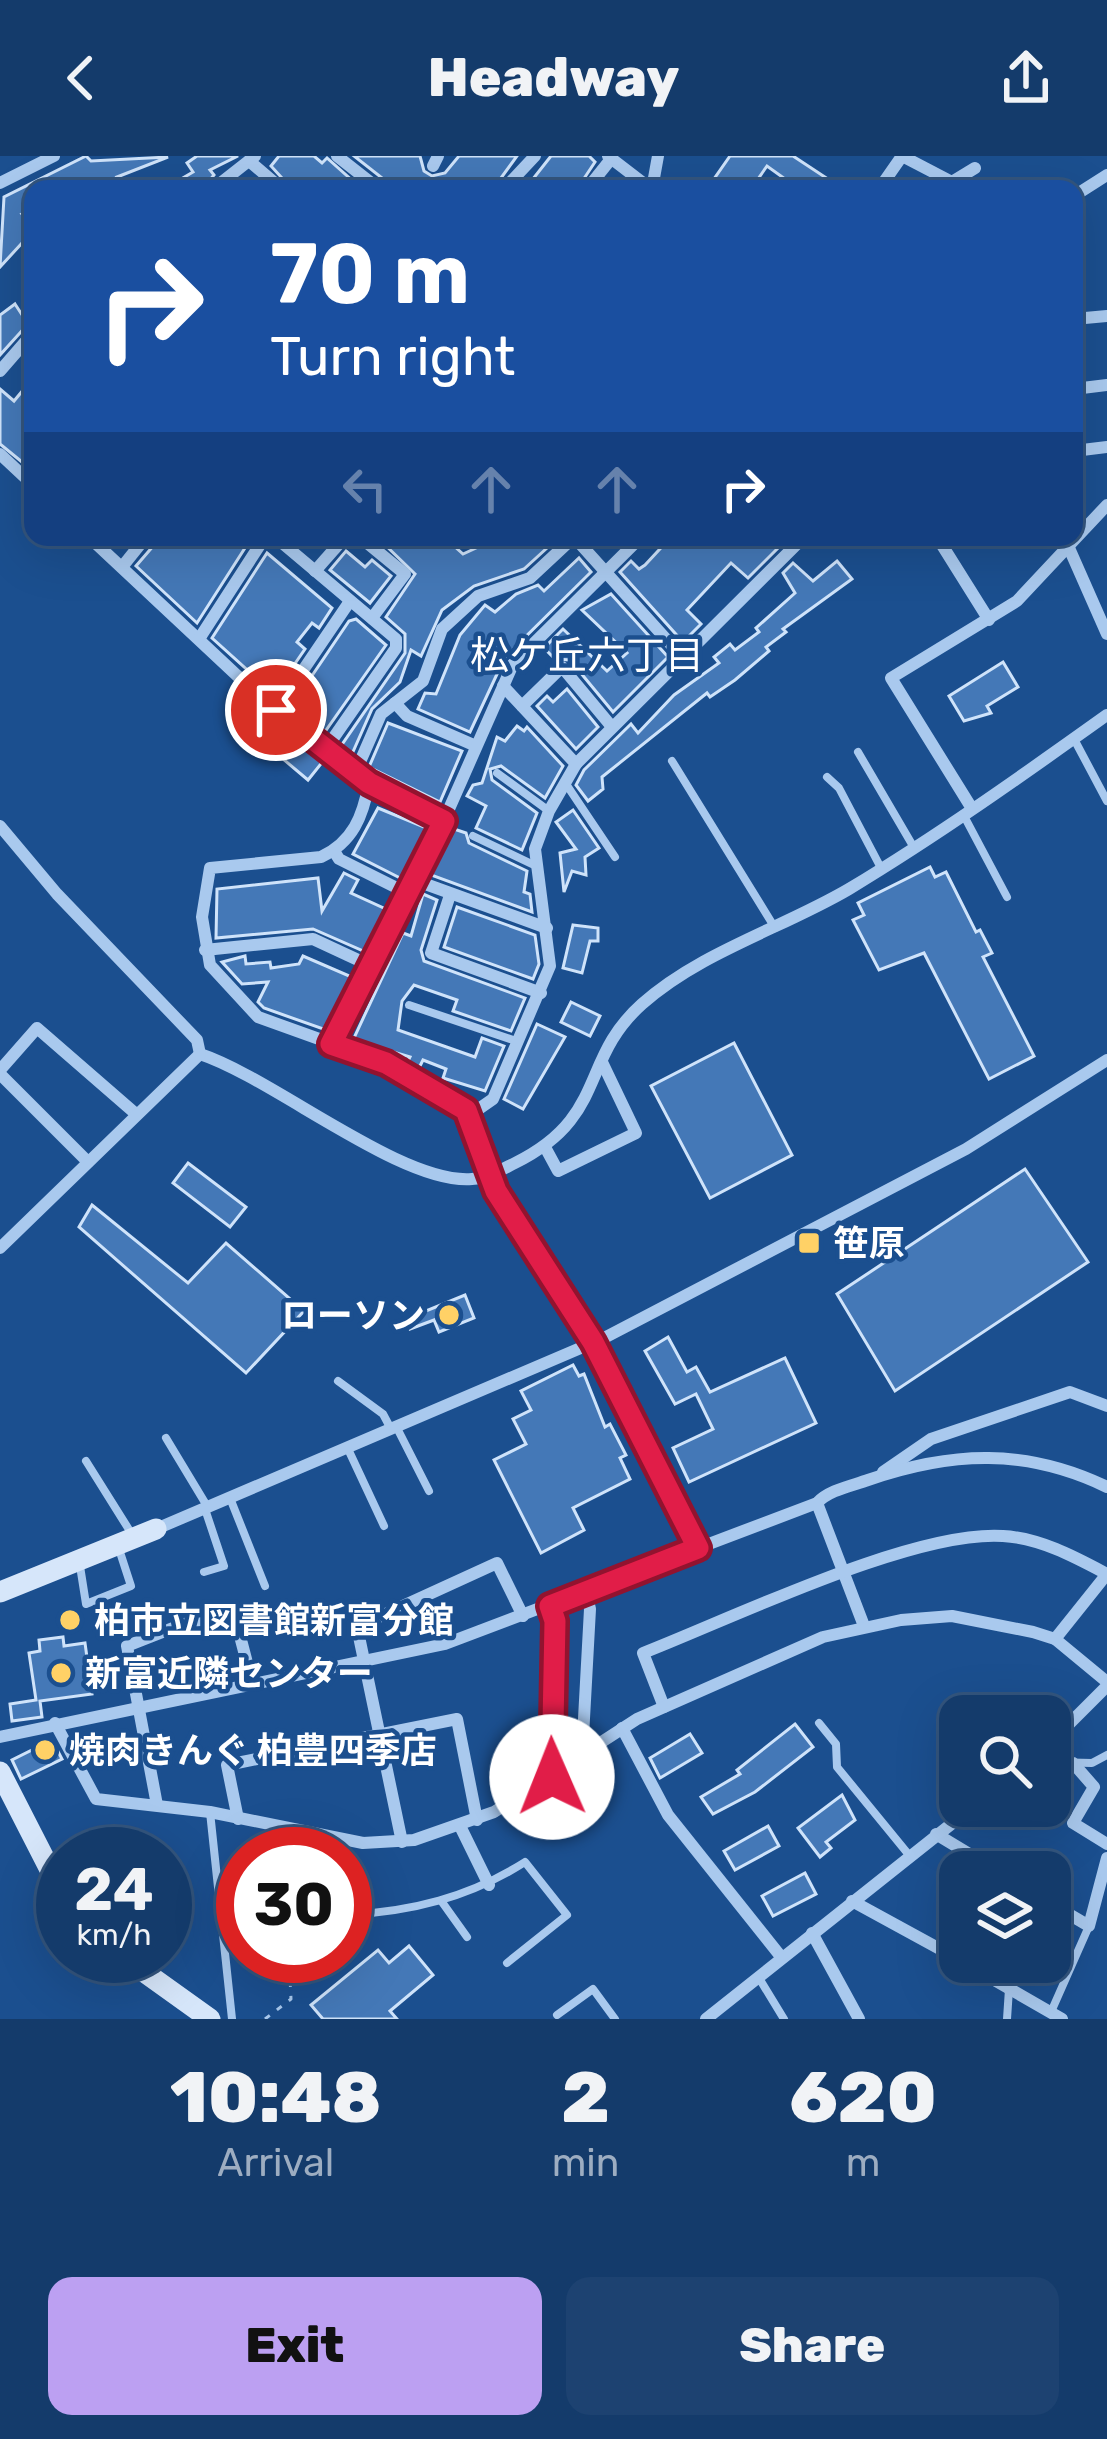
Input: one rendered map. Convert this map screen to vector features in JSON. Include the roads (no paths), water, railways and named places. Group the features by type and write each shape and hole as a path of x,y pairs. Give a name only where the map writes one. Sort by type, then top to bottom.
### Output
{"street":[{"path":"0,183 26,163 54,156"},
{"path":"337,156 368,180"},
{"path":"512,180 535,156"},
{"path":"902,156 948,180"},
{"path":"610,158 639,180"},
{"path":"225,180 252,159"},
{"path":"955,180 975,168"},
{"path":"0,371 24,343"},
{"path":"0,454 24,476"},
{"path":"1083,532 1107,505"},
{"path":"99,546 276,710 326,750 369,783 444,821"},
{"path":"122,567 139,546"},
{"path":"199,639 267,546"},
{"path":"285,546 396,639 396,648 326,750"},
{"path":"315,571 338,546"},
{"path":"371,546 405,574 372,618"},
{"path":"356,771 375,722 423,681 442,629 478,596 530,578 564,546"},
{"path":"582,546 684,659"},
{"path":"331,1044 411,895 502,686 525,648 630,546"},
{"path":"470,1115 493,1099 550,966 536,866 549,811 576,764 795,546"},
{"path":"943,546 989,620"},
{"path":"967,810 891,678 1017,601 1069,548 1107,634"},
{"path":"276,710 350,601"},
{"path":"522,706 562,667 612,727"},
{"path":"502,686 576,764"},
{"path":"395,703 407,716 476,746"},
{"path":"0,826 57,894 193,1034 200,1054 418,1166 467,1180 490,1175 545,1147 579,1114 602,1062 632,1014 655,994 881,868 1107,716"},
{"path":"369,783 361,820 334,851 321,857 210,868 202,917 205,950 217,977 237,990 258,1017 386,1063 470,1115 490,1175 593,1342 698,1548"},
{"path":"334,851 339,859 411,895"},
{"path":"417,881 547,928"},
{"path":"450,895 431,953 541,993"},
{"path":"205,950 314,939 370,966"},
{"path":"88,1162 0,1072 37,1028 136,1114"},
{"path":"0,1248 200,1054"},
{"path":"0,1592 593,1342 966,1149 1107,1060"},
{"path":"545,1147 558,1171 636,1133 602,1062"},
{"path":"875,1477 931,1439 1070,1392 1107,1406"},
{"path":"0,1737 138,1704 445,1644 875,1477 938,1460 1019,1457 1063,1467 1107,1487"},
{"path":"817,1503 864,1626"},
{"path":"664,1708 644,1653 941,1540 1027,1539 1107,1574 1055,1639"},
{"path":"402,1842 357,1627 497,1563 523,1616"},
{"path":"582,1755 590,1609 586,1592"},
{"path":"550,1606 555,1621 552,1777"},
{"path":"157,1805 127,1646 183,1624 233,1612 252,1682"},
{"path":"55,1723 95,1799 210,1813 363,1843 402,1842 477,1820 552,1777 622,1728 823,1637 864,1626 952,1616 1055,1639 1107,1684 1071,1721"},
{"path":"238,1819 227,1765 457,1719 477,1820"},
{"path":"622,1728 668,1815 782,1958"},
{"path":"1073,1763 1094,1787 1073,1823 1107,1844"},
{"path":"0,1772 36,1842"},
{"path":"460,1826 489,1885"},
{"path":"706,2019 946,1827"},
{"path":"936,1834 964,1851"},
{"path":"1071,1915 1089,1926 1107,1858"},
{"path":"852,1901 939,1948"},
{"path":"812,1933 859,2019"},
{"path":"160,1983 210,2019"},
{"path":"1002,1983 1056,2016"}],"lane":[{"path":"1074,739 1107,801"},
{"path":"858,752 913,846"},
{"path":"672,761 775,929"},
{"path":"497,773 549,811"},
{"path":"827,777 839,788 881,868"},
{"path":"566,783 615,857"},
{"path":"967,810 1007,897"},
{"path":"473,836 536,866"},
{"path":"409,1005 520,1042"},
{"path":"338,1381 383,1414 428,1491"},
{"path":"166,1438 206,1507 224,1566 205,1572"},
{"path":"348,1449 384,1526"},
{"path":"80,1560 86,1604 131,1586 126,1541 86,1462"},
{"path":"230,1498 265,1586"},
{"path":"819,1723 836,1744 836,1767 909,1855"},
{"path":"1073,1763 1107,1755"},
{"path":"210,1813 232,2019"},
{"path":"372,1912 442,1902 489,1885 525,1862 567,1915 507,1963"},
{"path":"442,1902 467,1937"},
{"path":"1056,2016 1089,1926"},
{"path":"758,1978 784,2019"},
{"path":"1007,2019 1009,1987"},
{"path":"556,2014 593,1988 615,2019"},
{"path":"724,2004 734,2019"}],"place":[{"name":"笹原","path":"809,1243"},
{"name":"ローソン","path":"449,1315"},
{"name":"柏市立図書館新富分館","path":"70,1620"},
{"name":"新富近隣センター","path":"61,1673"},
{"name":"焼肉きんぐ 柏豊四季店","path":"45,1750"}],"district":[{"name":"松ケ丘六丁目","path":"587,655"}]}
